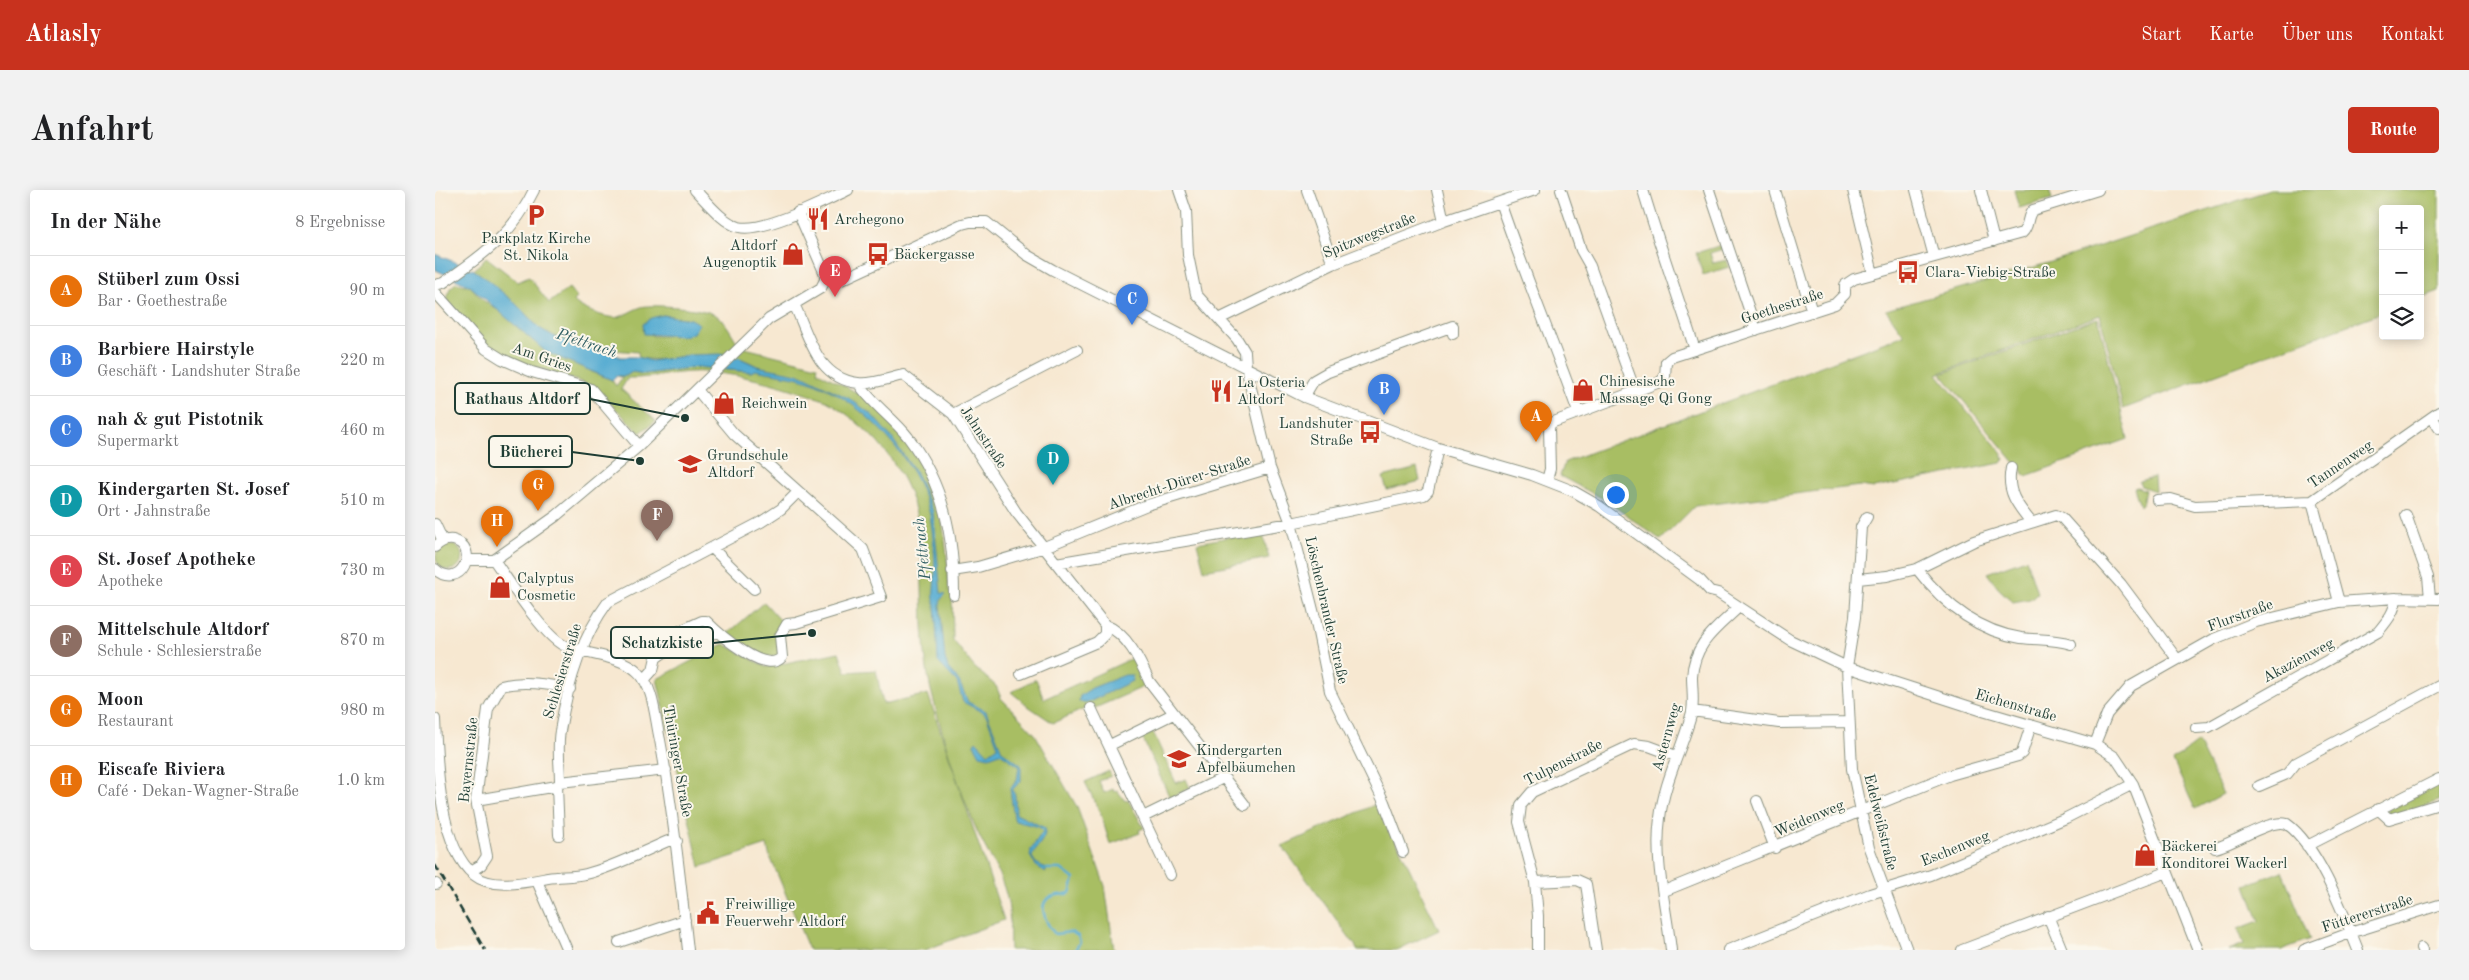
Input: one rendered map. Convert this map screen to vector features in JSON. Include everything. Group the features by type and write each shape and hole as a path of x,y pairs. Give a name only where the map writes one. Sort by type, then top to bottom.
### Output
{"street":[{"path":"439,284 474,262 511,229 534,190"},
{"path":"695,190 725,219 740,227 760,226 798,212 847,190"},
{"name":"Löschenbrander Straße","path":"1179,190 1187,211 1188,255 1196,294 1245,352 1246,367 1270,468 1291,522 1315,618 1330,691 1384,802 1403,852"},
{"path":"1307,190 1333,264"},
{"path":"1437,190 1444,221"},
{"name":"Spitzwegstraße","path":"1219,319 1333,264 1444,221 1535,190"},
{"path":"1561,190 1581,250 1590,266 1635,391"},
{"path":"1643,190 1695,350"},
{"path":"1709,190 1756,330"},
{"path":"1775,190 1813,312"},
{"path":"1853,190 1873,274"},
{"path":"1917,190 1934,257"},
{"path":"1981,190 1994,241"},
{"name":"Goethestraße","path":"1547,480 1550,469 1549,428 1551,423 1663,380 1668,359 1840,302 1845,294 1845,285 1848,281 2024,231 2028,217 2033,210 2086,192 2098,190"},
{"path":"1500,202 1529,286 1539,306 1578,412"},
{"path":"467,560 494,560 556,516 639,446 698,391 769,319 821,288 825,280 825,274 798,212"},
{"path":"825,280 839,280 962,224 986,222 1027,254 1053,270 1246,367 1303,398 1438,448 1428,491 1424,495 1291,522 1056,564"},
{"name":"Am Gries","path":"435,292 486,349 502,359 532,372 591,389 639,446"},
{"path":"794,304 807,331 812,350 821,364 846,380 859,384 907,436 925,463 944,504 950,537 954,595"},
{"path":"1303,398 1313,380 1328,372 1453,326 1453,334"},
{"path":"953,414 1077,350"},
{"name":"Jahnstraße","path":"859,384 903,375 953,414 999,487 1043,548 1105,625 1115,628 1139,659 1149,681 1173,714 1245,805"},
{"path":"494,560 549,632 561,644 581,652 617,661 637,671 644,680 653,670 660,640 702,621 706,621 735,646 761,660 778,662 783,652 780,636 787,624 796,624 881,598 863,549 734,434 698,391"},
{"path":"2436,414 2439,428"},
{"name":"Tannenweg","path":"2157,500 2171,499 2195,506 2311,501 2436,414"},
{"name":"Eichenstraße","path":"1438,448 1547,480 1588,499 1700,580 1710,591 1718,593 1790,640 1847,667 2095,744 2115,757 2133,784 2198,950"},
{"name":"Albrecht-Dürer-Straße","path":"952,571 978,567 1043,548 1147,505 1270,468"},
{"path":"2011,468 2008,482 2015,503 2031,522"},
{"name":"Schlesierstraße","path":"559,835 559,733 581,652 592,622 608,602 712,548 781,509 798,492"},
{"path":"2311,501 2339,602"},
{"path":"1858,579 1887,576 1917,568 1974,541 2052,515 2063,518 2121,584 2177,659"},
{"path":"2406,515 2434,598"},
{"name":"Edelweißstraße","path":"1867,517 1861,527 1851,653 1847,667 1853,769 1860,813 1869,848 1907,950"},
{"path":"435,524 439,544 449,540 461,544 467,554 465,566 457,574 451,576 436,573"},
{"path":"712,548 754,589"},
{"path":"1917,568 1947,602 1976,623 2019,637 2056,640 2071,644"},
{"name":"Flurstraße","path":"2095,744 2107,714 2123,694 2147,676 2214,639 2255,622 2339,602 2396,598 2434,598"},
{"name":"Akazienweg","path":"2196,728 2209,727 2378,632 2391,617 2396,598"},
{"name":"Asternweg","path":"1671,950 1664,892 1659,869 1657,844 1660,816 1676,756 1692,710 1694,660 1698,649 1739,607"},
{"path":"1021,674 1097,642 1105,634 1105,625"},
{"name":"Thüringer Straße","path":"644,680 653,706 677,841 688,950"},
{"name":"Bayernstraße","path":"471,871 481,865 487,856 476,800 488,709 501,686 517,682 570,689"},
{"path":"2259,786 2287,774 2296,763 2439,686"},
{"path":"1091,708 1170,875"},
{"path":"1692,710 1779,723 1849,722"},
{"path":"1109,745 1173,714"},
{"path":"435,719 437,778 445,816 457,850 471,871 484,881 537,881 587,874 668,842 677,841"},
{"name":"Weidenweg","path":"1664,892 1951,775 2018,756 2022,752 2031,725"},
{"name":"Tulpenstraße","path":"1538,950 1535,882 1519,822 1521,805 1526,797 1634,744 1649,746 1676,756"},
{"path":"476,800 559,784 665,770"},
{"path":"1143,817 1223,778"},
{"path":"2307,846 2439,780"},
{"name":"Eschenweg","path":"1728,950 1870,894 1931,875 2036,831 2133,784"},
{"path":"1757,801 1775,848"},
{"path":"2378,810 2389,819 2439,804"},
{"path":"2215,848 2225,846 2280,822 2290,826 2307,846 2323,872 2358,950"},
{"path":"1962,950 2167,872"},
{"path":"1535,882 1577,880 1586,884 1596,950"},
{"path":"537,881 567,950"},
{"name":"Füttererstraße","path":"2304,950 2349,933 2439,905"},
{"path":"2048,916 2062,950"},
{"path":"619,942 685,920"}],"green space":[{"path":"2014,190 2049,190 2052,199 2019,208"},
{"path":"2270,190 2439,190 2439,291 2424,297 2424,205 2379,205 2379,313 2123,409 2100,315 1937,374 2002,453 2004,459 2001,463 1874,488 1860,486 1695,506 1661,540 1605,500 1560,476 1565,462 1904,335 1886,310 2048,263"},
{"path":"1722,245 1723,249 1710,253 1713,263 1727,260 1729,267 1703,275 1696,253"},
{"path":"486,257 518,282 529,277 549,303 569,288 577,298 574,301 577,304 588,310 614,318 644,306 702,310 716,315 724,322 741,347 817,366 818,372 861,395 890,421 917,459 927,477 940,512 946,549 949,591 952,593 953,640 974,667 996,686 1001,698 1035,734 1077,807 1105,886 1114,950 1010,950 1009,910 1004,888 997,869 978,833 962,793 951,762 928,677 925,656 921,550 915,510 909,491 900,474 890,458 864,428 832,404 782,386 733,375 687,372 628,378 621,389 656,421 640,433 593,386 524,363 499,353 487,345 447,300 450,288 456,283 470,286 484,301 592,372 612,380 616,386 622,378 618,376 626,376 632,372 645,374 697,367 751,372 757,366 742,359 713,355 669,359 639,358 638,352 613,350 613,352 558,339 539,328 514,302 474,270","holes":["663,315 690,319 666,336 652,336"]},
{"path":"2098,318 2128,439 2026,476 1941,374"},
{"path":"1417,468 1420,481 1387,490 1383,477"},
{"path":"2154,477 2155,491 2141,486 2139,481"},
{"path":"2137,487 2145,490 2142,505 2140,506 2134,488"},
{"path":"1262,531 1269,558 1204,570 1197,543"},
{"path":"449,544 458,548 462,557 458,566 449,570 440,566 436,557 440,548"},
{"path":"2026,559 2037,593 2030,599 2013,602 1998,588 1987,573"},
{"path":"764,602 782,622 778,657 761,656 726,635"},
{"path":"724,644 766,667 839,652 846,672 876,670 883,704 928,694 1004,920 925,950 809,950 767,845 700,867 657,679"},
{"path":"1133,658 1137,661 1137,670 1148,685 1095,708 1093,705 1053,723 1011,692 1036,679 1044,699"},
{"path":"1152,730 1176,783 1186,779 1190,788 1170,798 1141,735"},
{"path":"2198,742 2223,794 2195,809 2173,761"},
{"path":"1109,771 1111,776 1099,781 1104,793 1113,789 1114,792 1117,790 1125,801 1128,800 1144,828 1139,830 1140,833 1110,844 1100,812 1085,782"},
{"path":"2439,783 2439,801 2393,816 2388,813 2388,810"},
{"path":"1374,805 1381,809 1439,930 1397,950 1357,950 1282,846"},
{"path":"2282,871 2310,939 2281,950 2229,950 2244,944 2238,929 2259,921 2246,885"}],"water":[{"path":"435,254 474,270 514,302 539,328 559,339 598,347 620,357 637,357 652,361 690,355 719,354 740,358 757,366 802,375 850,399 871,414 892,438 917,475 933,511 941,593 946,594 941,599 940,605 945,658 948,668 959,681 968,702 986,711 1002,751 1021,765 1021,781 1012,790 1015,795 1016,814 1045,828 1043,840 1032,857 1036,863 1046,868 1046,872 1036,866 1030,856 1031,849 1043,831 1039,827 1015,821 1014,818 1010,789 1017,780 1019,766 1000,753 989,757 980,755 974,744 976,741 988,754 998,747 987,717 984,713 963,702 957,682 938,662 934,597 935,558 930,515 913,472 883,432 844,399 824,387 791,376 755,370 751,372 697,367 645,374 632,372 626,376 616,376 612,380 546,352 470,286 436,270"},
{"path":"663,315 690,319 699,324 693,333 684,336 644,334 643,324 651,318"},
{"path":"1125,675 1132,675 1132,681 1087,703 1079,701 1080,696 1092,688"}],"waterway":[{"name":"Pfettrach","path":"1043,869 1061,869 1074,879 1070,893 1056,895 1048,899 1043,908 1046,919 1055,934 1071,932 1078,936 1080,942 1075,950"}],"railway":[{"path":"435,865 485,950"}],"place":[{"name":"Parkplatz Kirche St. Nikola","path":"536,215"},
{"name":"Archegono","path":"818,219"},
{"name":"Altdorf Augenoptik","path":"793,254"},
{"name":"Bäckergasse","path":"878,254"},
{"name":"Clara-Viebig-Straße","path":"1908,272"},
{"name":"St. Josef Apotheke","path":"835,297"},
{"name":"nah & gut Pistotnik","path":"1132,325"},
{"name":"Chinesische Massage Qi Gong","path":"1583,390"},
{"name":"La Osteria Altdorf","path":"1221,391"},
{"name":"Reichwein","path":"724,403"},
{"name":"Barbiere Hairstyle","path":"1384,415"},
{"name":"Rathaus Altdorf","path":"685,418"},
{"name":"Landshuter Straße","path":"1370,432"},
{"name":"Stüberl zum Ossi","path":"1536,442"},
{"name":"Bücherei","path":"640,461"},
{"name":"Grundschule Altdorf","path":"690,464"},
{"name":"Kindergarten St. Josef","path":"1053,485"},
{"name":"Moon","path":"538,511"},
{"name":"Mittelschule Altdorf","path":"657,541"},
{"name":"Eiscafe Riviera","path":"497,547"},
{"name":"Calyptus Cosmetic","path":"500,587"},
{"name":"Schatzkiste","path":"812,633"},
{"name":"Kindergarten Apfelbäumchen","path":"1179,759"},
{"name":"Bäckerei Konditorei Wackerl","path":"2145,855"},
{"name":"Freiwillige Feuerwehr Altdorf","path":"708,913"}]}
